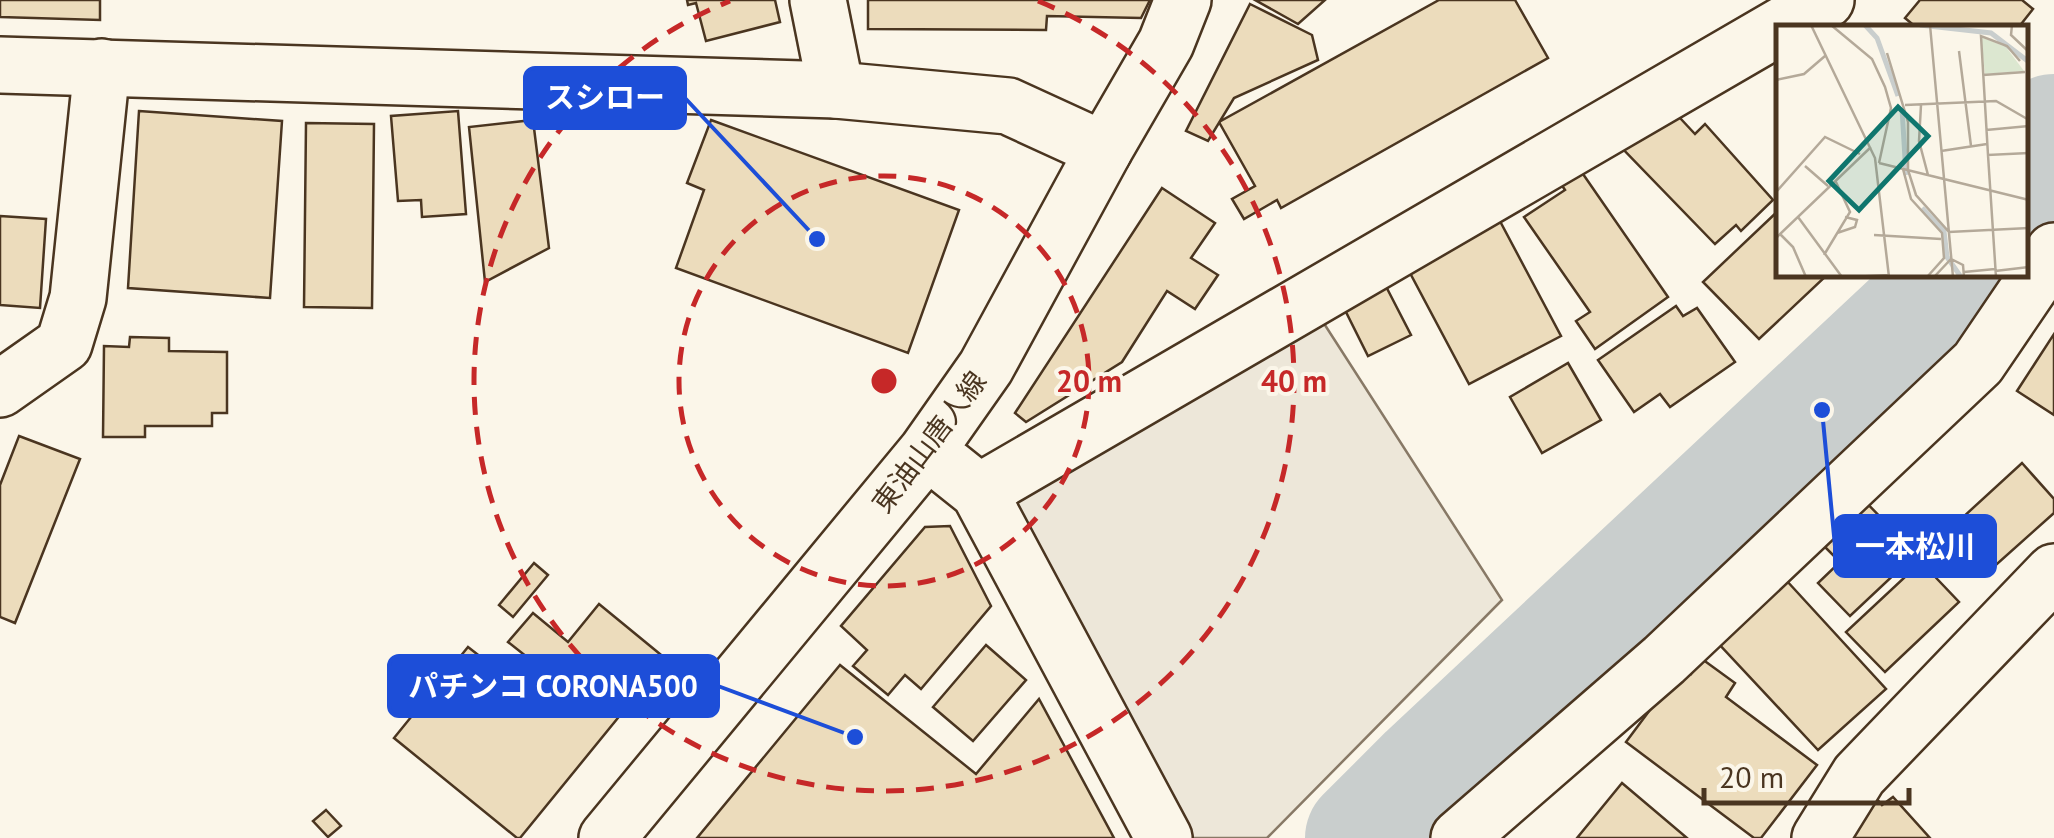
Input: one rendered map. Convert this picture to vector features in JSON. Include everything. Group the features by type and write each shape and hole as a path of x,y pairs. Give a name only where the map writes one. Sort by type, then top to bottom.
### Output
{"street":[{"path":"818,0 836,90"},
{"name":"東油山唐人線","path":"607,838 926,451 986,367 1166,43 1182,0"},
{"path":"1783,25 1826,0"},
{"path":"979,492 1776,29"},
{"path":"0,64 836,90 1008,106 1104,150"},
{"path":"0,389 64,344 78,298 102,68"},
{"path":"1460,838 1664,660 1978,363 2054,252"},
{"path":"926,451 979,492 1164,838"},
{"path":"1820,838 1859,775 2054,572"}],"shaded area":[{"path":"1314,308 1502,600 1267,838 1186,838 1003,498"}],"building":[{"path":"0,0 100,0 100,20 0,17"},
{"path":"687,0 775,0 780,22 706,41 696,3 688,5"},
{"path":"868,0 1150,0 1141,18 1047,16 1046,30 868,29"},
{"path":"1255,0 1325,0 1298,24"},
{"path":"1439,0 1515,0 1548,58 1281,208 1277,200 1244,219 1232,199 1255,186 1219,122"},
{"path":"1920,0 2022,0 2033,9 2020,25 1913,25 1905,18"},
{"path":"1250,4 1312,35 1318,60 1234,98 1208,141 1186,131"},
{"path":"1666,103 1695,134 1705,124 1773,200 1741,231 1736,225 1715,244 1620,146"},
{"path":"139,111 282,121 270,298 128,288"},
{"path":"458,111 466,214 422,217 421,200 398,201 391,116"},
{"path":"533,120 549,248 485,282 469,127"},
{"path":"711,120 959,210 908,353 676,268 704,190 687,183"},
{"path":"306,123 374,124 372,308 304,307"},
{"path":"1574,161 1668,297 1595,349 1576,321 1590,312 1524,217 1565,190 1555,175"},
{"path":"1162,188 1215,223 1191,258 1218,275 1195,309 1167,291 1122,362 1026,422 1015,413"},
{"path":"1493,208 1561,336 1469,384 1401,256"},
{"path":"1776,213 1776,278 1824,278 1759,339 1703,282"},
{"path":"0,216 46,219 40,308 0,305"},
{"path":"1377,269 1411,335 1368,356 1335,290"},
{"path":"1676,306 1683,316 1697,308 1735,362 1670,407 1660,394 1634,412 1598,360"},
{"path":"2054,334 2054,415 2017,391"},
{"path":"130,337 169,338 169,351 227,352 227,413 212,413 212,426 145,426 145,437 103,437 104,346 129,347"},
{"path":"1568,363 1601,420 1542,453 1510,397"},
{"path":"19,436 80,459 15,623 0,617 0,485"},
{"path":"2022,463 2054,499 2054,513 1988,572 1949,530"},
{"path":"1859,495 1916,554 1850,616 1818,583 1840,562 1815,537"},
{"path":"950,526 991,606 921,689 905,675 888,695 853,666 867,650 841,626 925,527"},
{"path":"1921,562 1959,602 1885,672 1846,632"},
{"path":"534,563 548,575 513,617 499,605"},
{"path":"1786,580 1886,689 1818,750 1718,643"},
{"path":"599,604 666,659 517,838 394,738 468,647 509,679 527,657 508,642 533,613 568,642"},
{"path":"986,645 1026,680 973,741 933,707"},
{"path":"1702,659 1735,683 1726,697 1817,765 1761,838 1754,838 1626,742 1682,667 1691,674"},
{"path":"840,665 976,774 1039,699 1114,838 697,838"},
{"path":"1622,783 1687,838 1577,838"},
{"path":"1866,786 1882,805 1893,797 1930,838 1827,838"},
{"path":"326,810 341,826 328,837 313,821"}],"waterway":[{"path":"2029,170 2054,135"},
{"path":"1366,838 1941,296 1954,278"}],"place":[{"name":"スシロー","path":"817,239"},
{"name":"一本松川","path":"1822,410"},
{"name":"パチンコ CORONA500","path":"855,737"}]}
